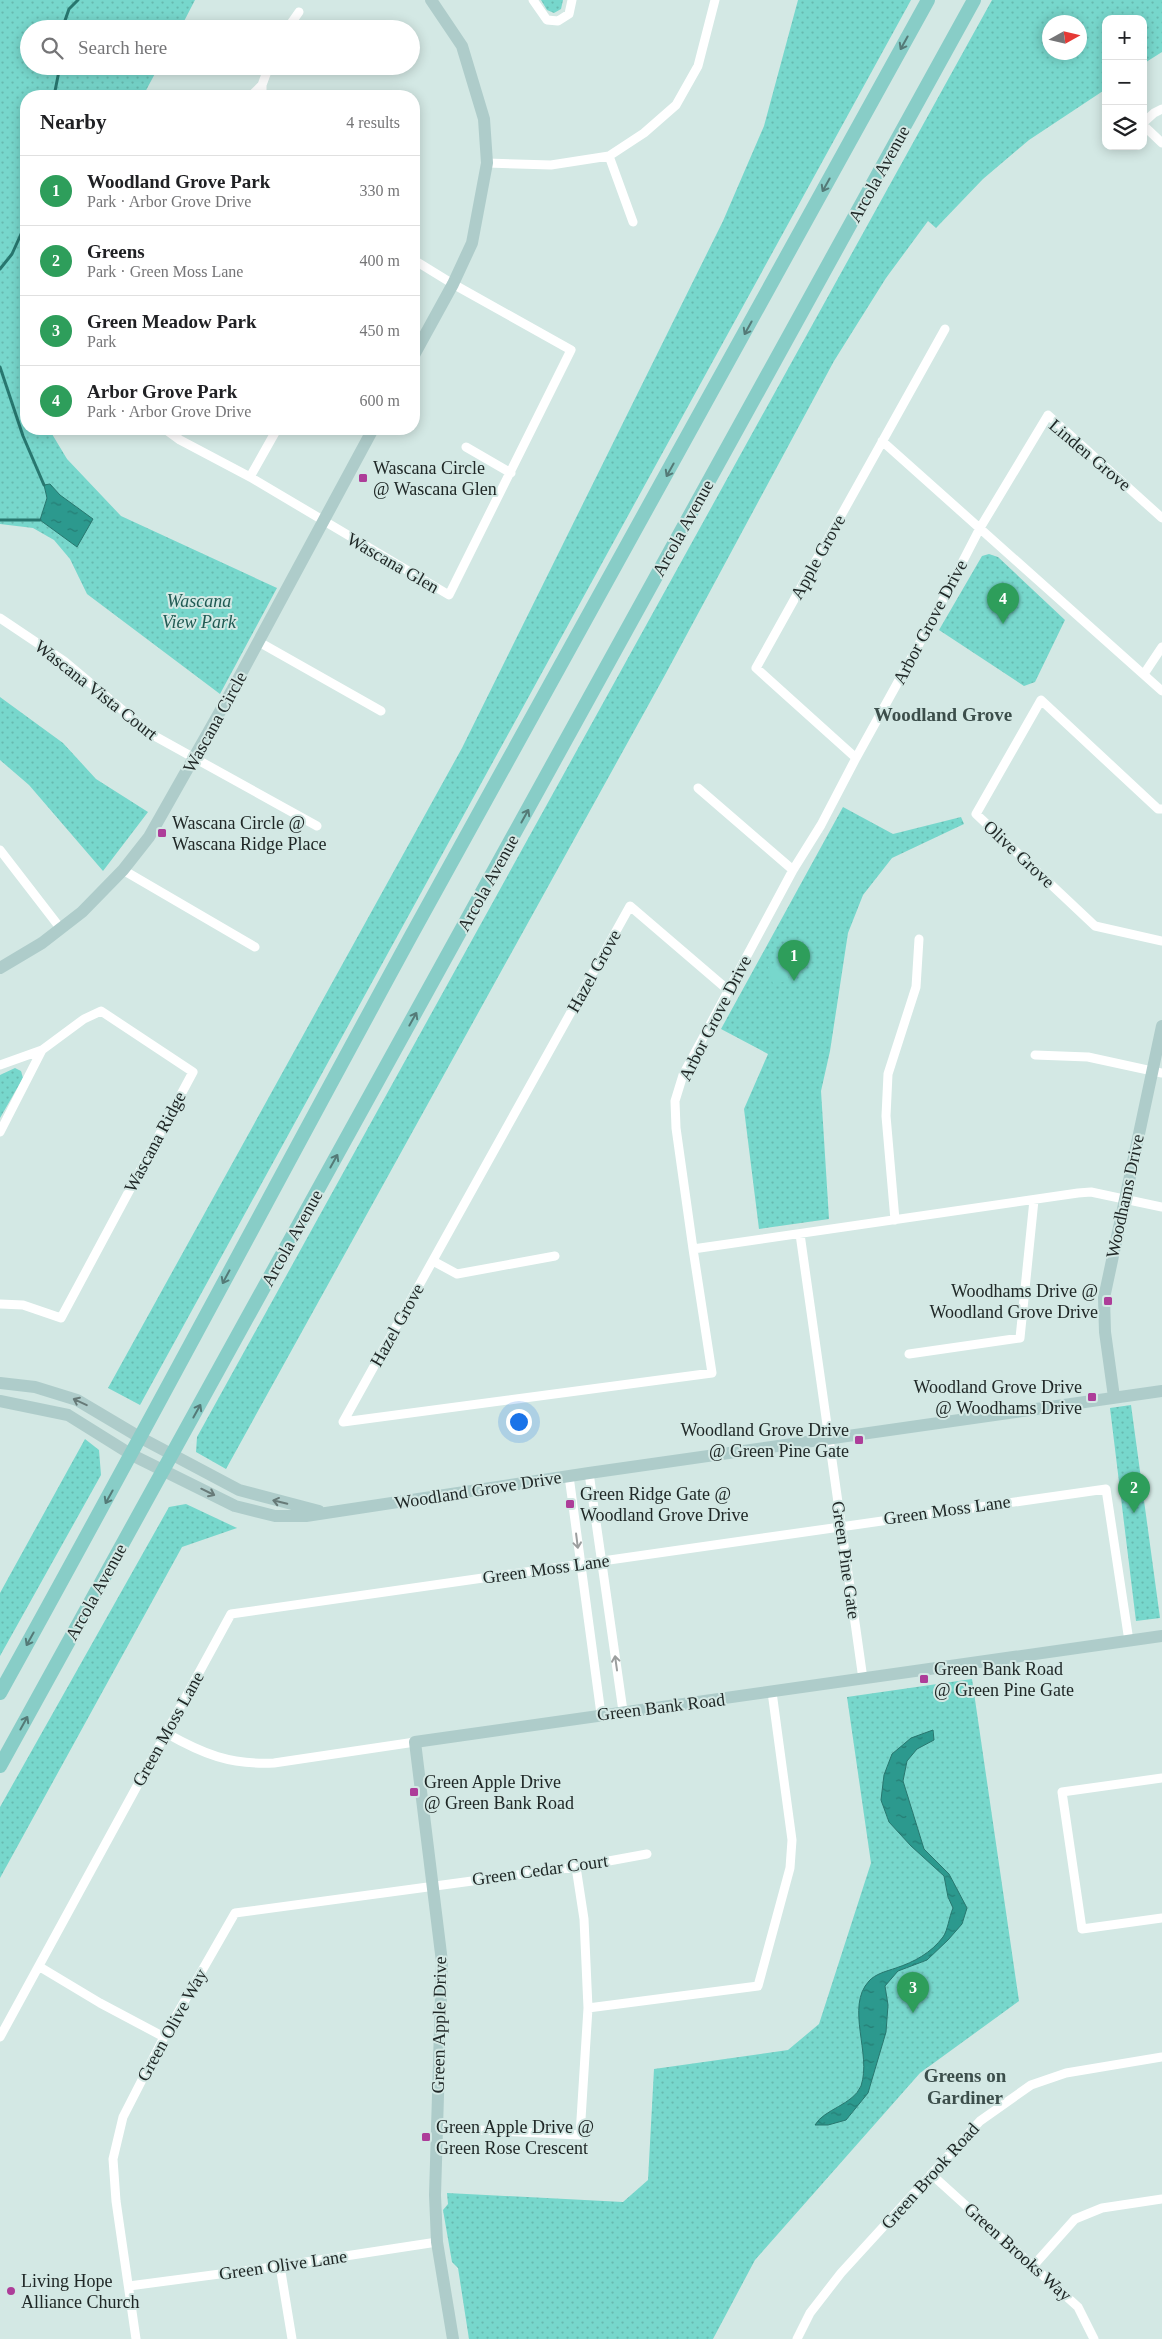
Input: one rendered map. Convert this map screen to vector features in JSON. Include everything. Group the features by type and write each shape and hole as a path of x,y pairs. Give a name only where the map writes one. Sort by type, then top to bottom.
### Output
{"main road":[{"name":"Arcola Avenue","path":"0,1692 132,1455 254,1225 414,931 928,0"},
{"name":"Arcola Avenue","path":"0,1766 974,0"}],"street":[{"path":"420,344 472,243 487,163 484,119 462,46 431,0"},
{"path":"534,0 547,20 558,21 569,14 572,0"},
{"path":"487,163 551,166 609,156 644,133 676,105 698,66 715,0"},
{"path":"293,20 299,12"},
{"path":"262,90 266,75"},
{"path":"257,90 262,85"},
{"path":"1147,120 1154,113 1162,109"},
{"path":"1147,128 1162,144"},
{"path":"609,156 633,222"},
{"path":"420,264 452,284"},
{"name":"Wascana Glen","path":"323,521 449,595 571,350 452,284"},
{"name":"Apple Grove","path":"856,758 756,668 946,330"},
{"name":"Linden Grove","path":"980,528 1048,415 1162,518"},
{"path":"173,435 250,477 323,521"},
{"path":"250,477 274,435"},
{"name":"Wascana Circle","path":"0,968 22,957 61,929 102,892 123,870 154,829 259,642 370,435"},
{"path":"882,441 1162,691"},
{"path":"466,447 511,473"},
{"name":"Arbor Grove Drive","path":"693,1249 676,1128 675,1101 684,1075 728,990 821,825 935,615 980,528"},
{"name":"Wascana Vista Court","path":"0,618 64,661 151,734 317,826"},
{"path":"259,642 381,711"},
{"path":"1144,674 1162,647"},
{"name":"Olive Grove","path":"1162,810 1158,809 1041,700 976,814 1095,926 1162,941"},
{"path":"698,788 794,870"},
{"path":"0,850 61,929"},
{"path":"123,870 255,947"},
{"name":"Hazel Grove","path":"693,1249 712,1373 343,1422 630,906 728,990"},
{"path":"895,1220 886,1116 888,1074 916,987 919,939"},
{"name":"Wascana Ridge","path":"0,1066 42,1050 84,1019 101,1011 193,1072 61,1318 23,1305 0,1304"},
{"name":"Woodhams Drive","path":"1114,1397 1105,1332 1104,1298 1124,1200 1157,1072 1162,1026"},
{"name":"Wascana Ridge","path":"0,1132 42,1050"},
{"path":"1035,1055 1088,1057 1157,1072"},
{"path":"693,1249 1091,1192 1162,1207"},
{"path":"909,1354 1020,1338 1034,1200"},
{"name":"Green Pine Gate","path":"800,1234 863,1679"},
{"path":"433,1261 457,1274 555,1256"},
{"name":"Woodland Grove Drive","path":"0,1383 35,1387 77,1400 106,1415 141,1438 239,1490 328,1513"},
{"name":"Woodland Grove Drive","path":"0,1401 18,1403 68,1415 132,1455 235,1506 275,1516 306,1516 589,1473 1162,1391"},
{"path":"589,1473 622,1711"},
{"path":"569,1476 601,1714"},
{"name":"Green Moss Lane","path":"0,2037 232,1614 841,1525 1106,1489 1129,1641"},
{"name":"Green Bank Road","path":"166,1733 198,1751 218,1758 254,1764 274,1763 601,1714 772,1692 1162,1636"},
{"path":"588,2008 758,1986 790,1868 792,1840 772,1692"},
{"name":"Green Apple Drive","path":"415,1742 442,1962 435,2195 437,2242 453,2339"},
{"path":"1162,1778 1062,1792 1082,1929 1162,1918"},
{"name":"Green Cedar Court","path":"433,1885 576,1867 647,1854"},
{"path":"436,2128 580,2135 588,2008 584,1919 576,1867"},
{"name":"Green Olive Way","path":"136,2339 116,2201 113,2159 123,2117 164,2037 235,1913 433,1885"},
{"path":"40,1967 100,2003 164,2037"},
{"name":"Green Brook Road","path":"798,2339 810,2312 841,2274 980,2121 1031,2085 1066,2073 1162,2058"},
{"name":"Green Brooks Way","path":"931,2174 1034,2265 1078,2307 1094,2339"},
{"path":"1034,2265 1075,2219 1102,2208 1162,2199"},
{"name":"Green Olive Lane","path":"129,2286 280,2266 437,2242"},
{"path":"280,2266 292,2339"}],"green space":[{"name":"Wascana View Park","path":"0,0 195,0 185,20 20,20 20,75 154,75 146,90 20,90 20,435 53,435 67,459 121,516 277,588 220,694 87,594 70,559 54,540 33,528 0,524"},
{"path":"541,0 563,0 561,9 554,13 547,10"},
{"path":"798,0 911,0 140,1405 108,1388 462,748 723,221 764,126"},
{"path":"992,0 1162,0 1162,52 1147,61 1147,15 1102,15 1102,92 1029,140 983,179 936,228 928,221 886,278 834,361 665,675 226,1469 196,1452 197,1437"},
{"path":"989,554 998,557 1065,620 1035,682 1024,686 939,630 982,556"},
{"path":"0,697 63,743 96,779 148,812 103,871 29,785 0,760"},
{"path":"843,807 893,834 961,817 964,824 892,858 863,895 848,933 830,1051 821,1091 829,1219 759,1229 744,1109 768,1054 721,1029"},
{"path":"785,963 789,980 773,984 768,967"},
{"path":"15,1068 21,1071 23,1078 0,1118 0,1075"},
{"path":"1131,1405 1160,1618 1136,1621 1110,1408"},
{"path":"85,1439 99,1450 101,1475 0,1656 0,1593"},
{"path":"186,1504 237,1528 182,1547 0,1878 0,1807 169,1507"},
{"path":"972,1679 1019,2001 920,2073 755,2260 713,2339 469,2339 458,2268 452,2262 443,2210 448,2204 447,2193 623,2202 648,2180 654,2069 788,2050 819,2024 871,1863 847,1697"}],"water":[{"path":"50,484 60,495 93,519 77,547 40,520 47,498 44,485"},
{"path":"933,1730 934,1740 917,1749 907,1761 903,1781 924,1849 949,1874 967,1908 962,1924 927,1960 898,1971 885,1986 888,2005 886,2032 868,2093 846,2120 828,2125 815,2125 825,2115 852,2098 861,2086 864,2060 859,2004 862,1992 869,1981 878,1975 909,1963 928,1952 938,1943 945,1934 953,1908 948,1897 944,1876 911,1846 889,1822 881,1800 884,1775 892,1754 911,1738"}],"waterway":[{"path":"65,20 69,9 78,0"},
{"path":"55,90 58,75"},
{"path":"0,269 12,254 20,236"},
{"path":"0,367 20,427"},
{"path":"23,435 44,485"},
{"path":"0,520 40,520"}],"place":[{"name":"Wascana Circle @ Wascana Glen","path":"363,478"},
{"name":"Arbor Grove Park","path":"1003,624"},
{"name":"Wascana Circle @ Wascana Ridge Place","path":"162,833"},
{"name":"Woodland Grove Park","path":"794,981"},
{"name":"Woodhams Drive @ Woodland Grove Drive","path":"1108,1301"},
{"name":"Woodland Grove Drive @ Woodhams Drive","path":"1092,1397"},
{"name":"Woodland Grove Drive @ Green Pine Gate","path":"859,1440"},
{"name":"Green Ridge Gate @ Woodland Grove Drive","path":"570,1504"},
{"name":"Greens","path":"1134,1513"},
{"name":"Green Bank Road @ Green Pine Gate","path":"924,1679"},
{"name":"Green Apple Drive @ Green Bank Road","path":"414,1792"},
{"name":"Green Meadow Park","path":"913,2013"},
{"name":"Green Apple Drive @ Green Rose Crescent","path":"426,2137"},
{"name":"Living Hope Alliance Church","path":"11,2291"}],"district":[{"name":"Woodland Grove","path":"943,714"},
{"name":"Greens on Gardiner","path":"965,2086"}]}
